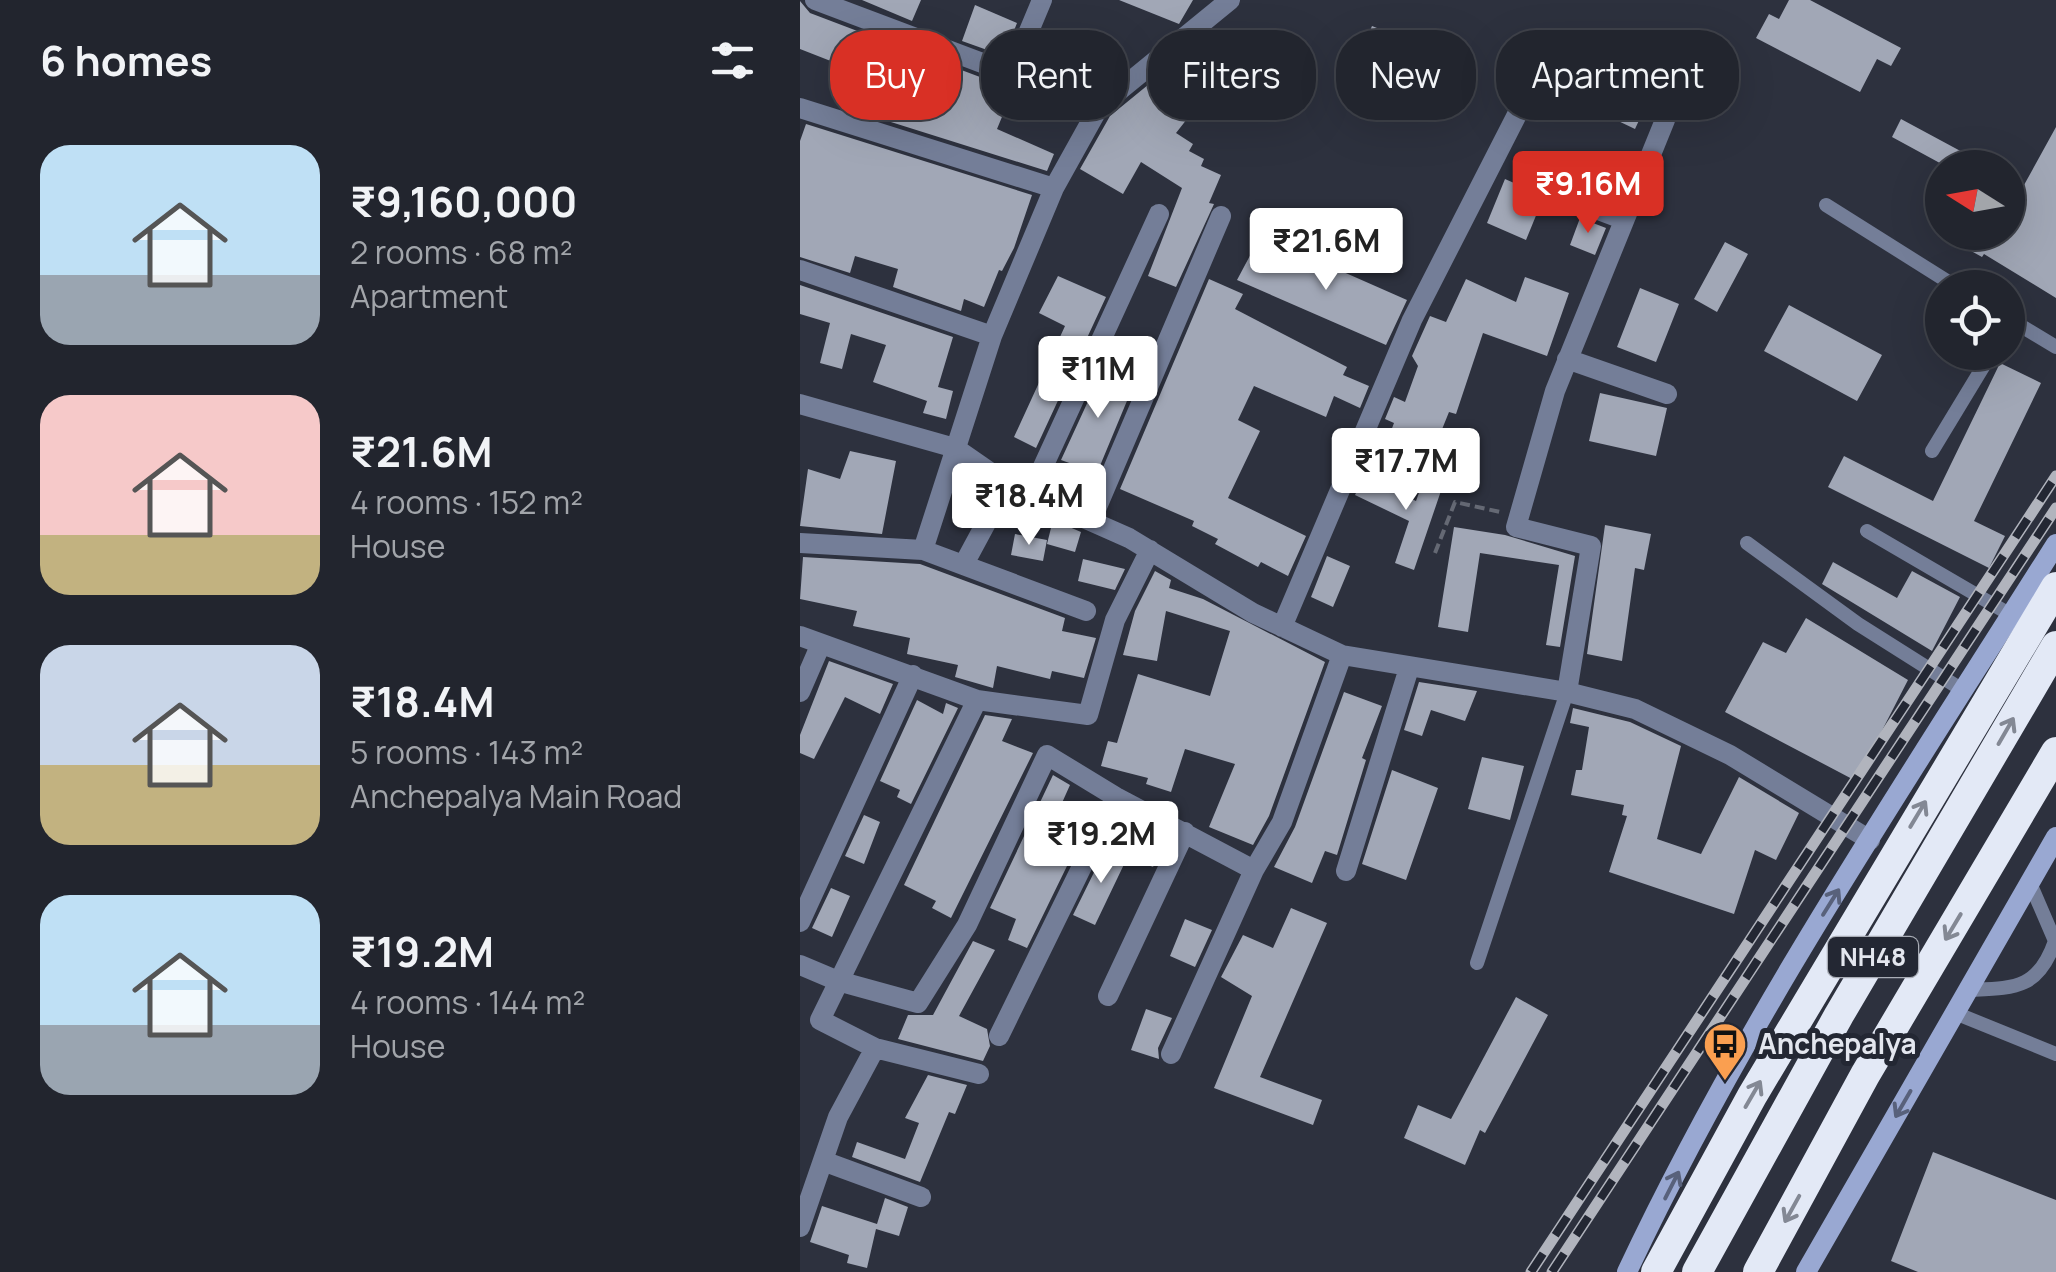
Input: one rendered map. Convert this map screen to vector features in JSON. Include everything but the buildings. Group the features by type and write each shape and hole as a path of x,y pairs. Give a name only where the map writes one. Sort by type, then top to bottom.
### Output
{"highway":[{"path":"1656,1272 1752,1096 2056,587"},
{"name":"NH48","path":"1697,1272 1839,1015 2056,646"},
{"name":"NH48","path":"1758,1272 1865,1076 2056,752"}],"street":[{"path":"815,0 981,62"},
{"path":"1030,30 1042,0"},
{"path":"1128,83 1230,0"},
{"path":"800,108 1054,188"},
{"path":"922,550 992,336 1054,188 1092,120"},
{"path":"1282,626 1412,320 1514,120"},
{"path":"1566,692 1591,546 1516,527 1568,359 1665,120"},
{"path":"1562,196 1622,219"},
{"path":"1030,495 1159,214"},
{"path":"1091,522 1220,216"},
{"path":"800,270 992,336"},
{"path":"1568,359 1667,394"},
{"path":"800,404 955,448 1007,484 1150,550 1342,656 1566,692 1664,720 1730,754 1870,840"},
{"path":"964,564 1007,484"},
{"path":"800,543 922,550 1086,611"},
{"path":"1628,1272 1726,1082 1870,840 2056,544"},
{"path":"800,636 977,700 1088,715 1115,620 1150,550"},
{"path":"800,692 820,646"},
{"path":"1172,1054 1254,870 1282,822 1342,656"},
{"path":"1346,872 1409,668"},
{"path":"800,922 913,674"},
{"path":"977,700 820,1020 874,1048 979,1074"},
{"path":"800,965 838,982 918,1003 966,925 1047,755 1116,797 1254,870"},
{"path":"999,1036 1116,797"},
{"path":"1108,996 1185,832"},
{"path":"1806,1272 2056,838"},
{"path":"800,1227 838,1117 874,1048"},
{"path":"823,1161 921,1197"}],"lane":[{"path":"1826,206 1929,270"},
{"path":"2025,331 2056,347"},
{"path":"1932,450 1981,370"},
{"path":"1867,531 2011,615"},
{"path":"1748,542 1858,624 1964,691"},
{"path":"1477,964 1566,692"},
{"path":"1968,990 2024,984 2046,961 2055,941 2030,883"},
{"path":"1955,1013 2056,1054"}],"path":[{"path":"1435,552 1455,502 1520,516"}],"railway":[{"path":"1531,1272 2056,476"},
{"path":"1552,1272 2056,508"}],"place":[{"name":"Anchepalya","path":"1725,1082"}]}
